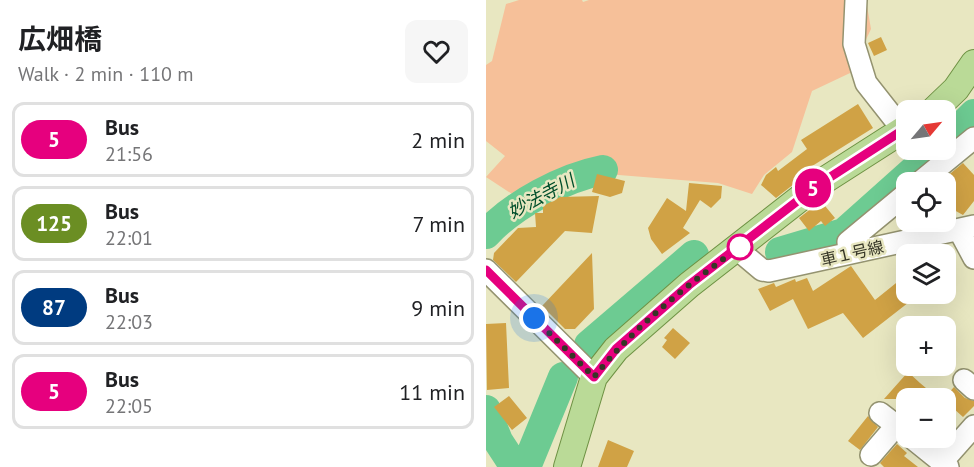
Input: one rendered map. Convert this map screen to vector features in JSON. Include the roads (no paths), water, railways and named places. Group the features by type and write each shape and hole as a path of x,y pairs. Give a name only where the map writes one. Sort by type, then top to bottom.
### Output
{"main road":[{"path":"944,100 956,89 974,63"},
{"path":"567,467 594,377 616,349 711,268 818,185 896,134"}],"street":[{"path":"856,0 854,44 866,83 896,119"},
{"path":"932,172 974,138"},
{"path":"849,253 848,242 896,202"},
{"path":"967,228 974,258"},
{"name":"車１号線","path":"737,249 762,270 769,271 967,228"},
{"path":"487,271 594,377"},
{"path":"923,448 945,465 974,426"},
{"path":"871,454 896,430"}],"waterway":[{"name":"妙法寺川","path":"956,132 974,114"},
{"name":"妙法寺川","path":"780,252 844,233 926,160"},
{"name":"妙法寺川","path":"486,234 510,212 540,194 572,179 603,170"},
{"path":"589,345 694,255"},
{"path":"526,467 563,377"},
{"name":"妙法寺川","path":"486,410 498,441 515,467"}]}
